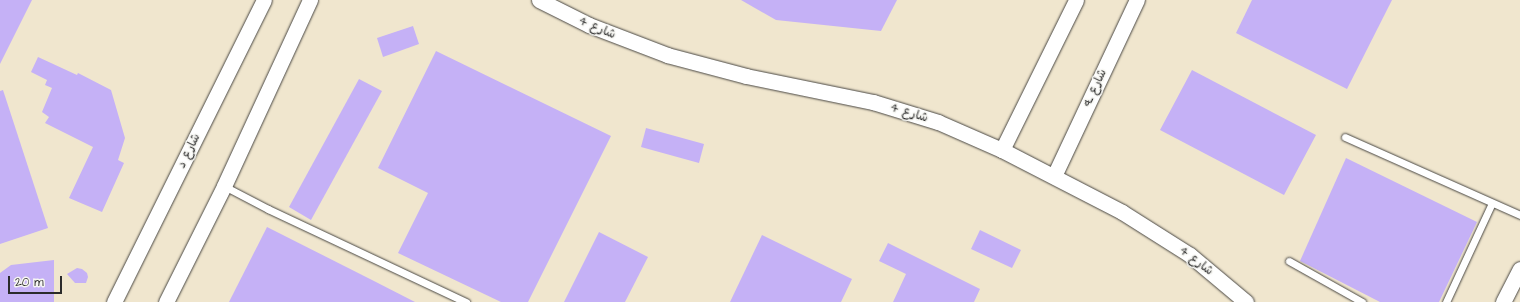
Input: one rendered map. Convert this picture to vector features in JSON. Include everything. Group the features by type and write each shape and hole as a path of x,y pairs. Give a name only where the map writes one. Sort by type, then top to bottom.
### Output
{"street":[{"name":"شارع د","path":"114,302 264,0"},
{"path":"166,302 224,186 310,0"},
{"name":"شارع 4","path":"538,0 589,25 667,55 746,76 873,102 938,122 1002,150 1122,212 1190,255 1246,302"},
{"path":"1002,150 1076,0"},
{"name":"شارع ـه","path":"1054,176 1137,0"},
{"path":"1503,302 1520,269"}],"lane":[{"path":"1346,137 1520,215"},
{"path":"224,186 268,209 466,302"},
{"path":"1446,302 1492,203"},
{"path":"1290,261 1362,302"}],"building":[{"path":"0,0 32,0 0,64"},
{"path":"741,0 897,0 881,31 776,20"},
{"path":"1252,0 1392,0 1347,89 1236,33"},
{"path":"413,26 419,44 383,57 377,38"},
{"path":"436,51 611,136 528,302 501,302 398,253 428,193 378,168"},
{"path":"38,57 77,75 78,73 111,90 125,138 118,160 124,163 102,212 69,198 93,147 45,123 49,117 42,112 52,88 45,85 47,80 31,72"},
{"path":"1192,70 1316,135 1284,195 1160,130"},
{"path":"359,79 382,91 311,220 289,207"},
{"path":"3,90 48,228 0,244 0,91"},
{"path":"646,128 704,144 699,163 641,147"},
{"path":"1346,158 1477,222 1439,302 1380,302 1300,261"},
{"path":"267,227 372,280 415,302 229,302"},
{"path":"980,230 1021,250 1012,268 971,249"},
{"path":"599,232 648,257 625,302 564,302"},
{"path":"762,235 852,279 841,302 730,302"},
{"path":"888,243 980,289 974,302 893,302 906,274 879,261"},
{"path":"54,260 54,302 0,302 0,273 11,265"},
{"path":"77,268 82,269 87,273 88,277 86,283 75,283 67,274"}]}
